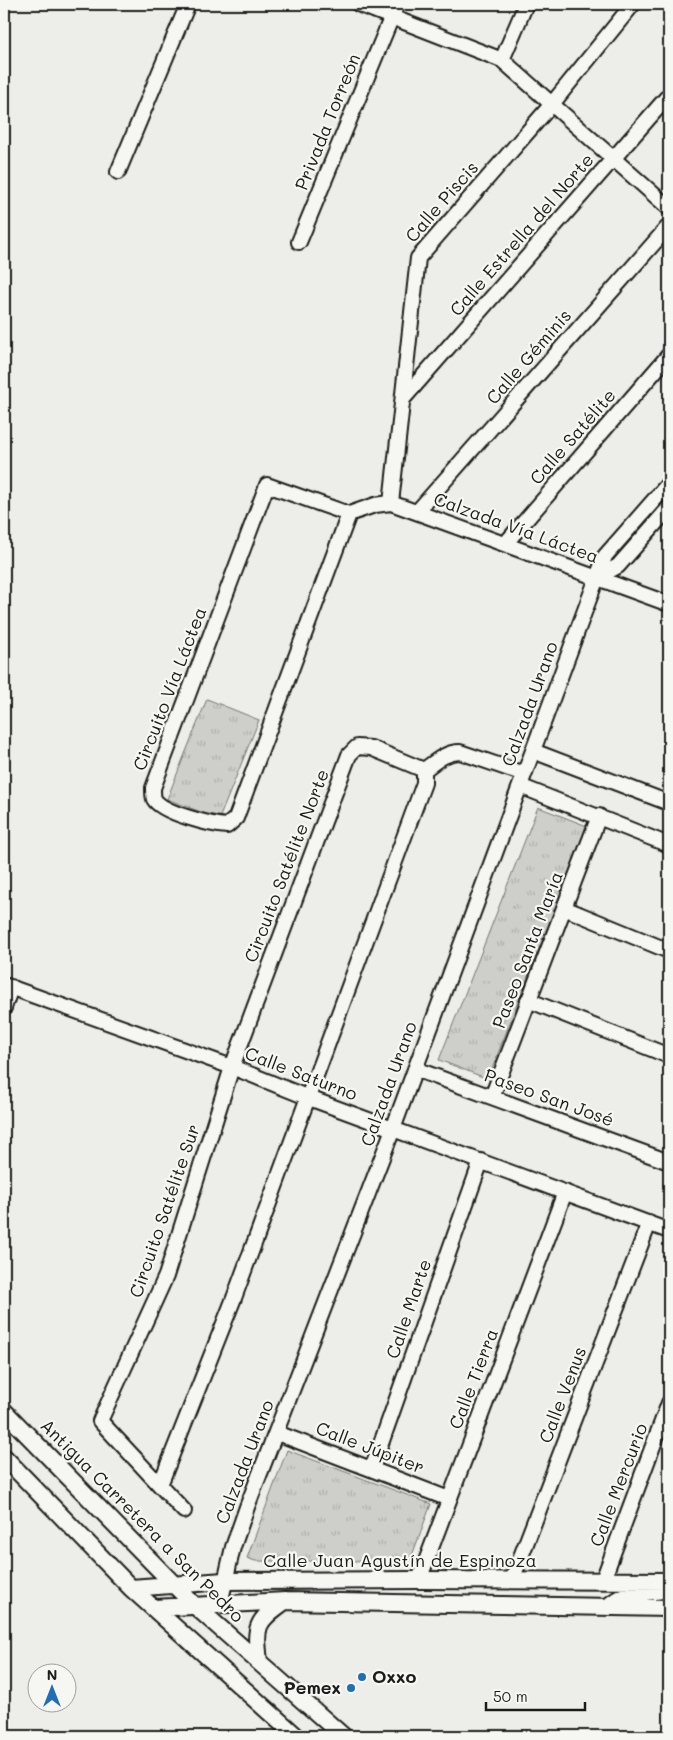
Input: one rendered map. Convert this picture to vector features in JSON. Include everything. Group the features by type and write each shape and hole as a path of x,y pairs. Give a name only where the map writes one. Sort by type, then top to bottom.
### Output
{"main road":[{"name":"Antigua Carretera a San Pedro","path":"4,1412 194,1605 343,1736"},
{"path":"4,1457 131,1588 296,1736"},
{"name":"Calle Juan Agustín de Espinoza","path":"131,1588 224,1581 669,1581"},
{"path":"608,1607 617,1598 626,1594 669,1589"},
{"path":"154,1608 284,1601 669,1608"},
{"path":"259,1662 256,1633 259,1624 284,1601"}],"street":[{"path":"118,172 188,4"},
{"path":"358,4 502,60 669,208"},
{"name":"Privada Torreón","path":"299,242 397,4"},
{"path":"502,60 526,4"},
{"name":"Calle Piscis","path":"391,503 418,258 552,104 633,4"},
{"name":"Calle Estrella del Norte","path":"403,399 669,95"},
{"name":"Calle Géminis","path":"417,512 669,226"},
{"name":"Calle Satélite","path":"505,544 669,355"},
{"name":"Calzada Urano","path":"220,1604 233,1547 247,1507 393,1129 605,556 669,483"},
{"name":"Circuito Vía Láctea","path":"267,485 349,514 236,818 227,826 214,825 162,807 154,799 152,788 267,485"},
{"path":"349,514 375,505 391,503"},
{"name":"Calzada Vía Láctea","path":"391,503 669,604"},
{"path":"597,578 618,566 669,508"},
{"name":"Circuito Satélite Norte","path":"232,1067 349,756 357,747 371,748 424,770"},
{"path":"533,751 669,804"},
{"path":"160,1485 234,1298 309,1098 424,783 424,770 446,755 460,752 522,780 555,800 669,845"},
{"name":"Paseo Santa María","path":"492,1097 599,816"},
{"path":"564,908 669,951"},
{"path":"4,1008 7,986"},
{"name":"Calle Saturno","path":"7,986 232,1067 309,1098 669,1231"},
{"path":"528,1000 669,1056"},
{"name":"Circuito Satélite Sur","path":"184,1511 100,1421 166,1276 232,1067"},
{"name":"Paseo San José","path":"415,1069 669,1162"},
{"name":"Calle Marte","path":"372,1469 480,1161"},
{"name":"Calle Tierra","path":"419,1580 565,1192"},
{"name":"Calle Venus","path":"512,1580 649,1224"},
{"name":"Calle Mercurio","path":"603,1580 669,1404"},
{"name":"Calle Júpiter","path":"277,1432 449,1498"}],"green space":[{"path":"207,699 259,720 219,819 167,799"},
{"path":"538,807 587,826 488,1079 439,1060"},
{"path":"287,1450 431,1504 410,1561 255,1561 247,1558"}],"place":[{"name":"Oxxo","path":"362,1677"},
{"name":"Pemex","path":"351,1688"}]}
